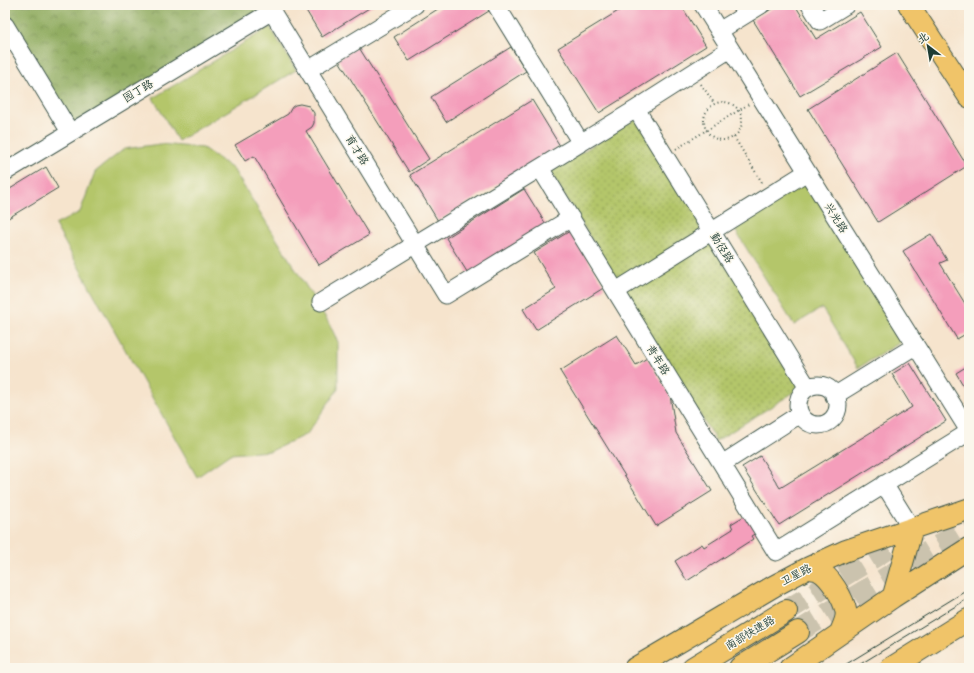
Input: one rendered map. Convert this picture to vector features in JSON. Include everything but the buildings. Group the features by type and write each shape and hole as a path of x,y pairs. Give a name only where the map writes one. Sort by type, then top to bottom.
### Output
{"highway":[{"name":"南部快速路","path":"693,668 786,611"},
{"path":"740,668 798,632"}],"main road":[{"path":"909,5 969,97"},
{"name":"卫星路","path":"635,668 694,632 808,568 846,551 912,530 969,509"},
{"path":"893,597 912,530"},
{"path":"790,668 893,597 969,548"},
{"path":"808,568 818,570 825,576 835,587 842,600 846,612 846,621 840,633"},
{"path":"891,668 969,619"}],"street":[{"path":"308,70 415,5"},
{"path":"496,5 581,143"},
{"name":"兴光路","path":"703,5 969,432"},
{"path":"719,31 761,5"},
{"path":"810,5 820,21 846,5"},
{"name":"育才路","path":"270,8 446,295 571,218"},
{"name":"园丁路","path":"5,172 270,8"},
{"path":"5,26 70,132"},
{"path":"321,302 636,109 730,49"},
{"name":"勤径路","path":"636,109 808,388"},
{"name":"青年路","path":"540,168 776,552 884,484"},
{"path":"616,291 807,172"},
{"path":"834,396 915,346"},
{"path":"818,385 825,386 834,396 837,400 838,407 833,418 828,422 822,424 809,423 800,414 798,401 801,395 808,388 818,385"},
{"path":"722,464 800,414"},
{"path":"912,530 884,484 969,432"}],"path":[{"path":"694,72 714,103"},
{"path":"665,156 760,97"},
{"path":"726,101 733,104 739,110 742,126 734,137 722,140 716,139 710,136 706,131 703,118 705,112 714,103 726,101"},
{"path":"734,137 770,196"}],"green space":[{"path":"5,5 268,5 70,132 5,25"},
{"path":"270,27 296,70 178,141 153,98"},
{"path":"638,117 804,386 716,441 550,172"},
{"path":"160,144 203,148 233,169 329,323 338,342 338,389 307,434 271,451 230,454 197,477 55,225 80,212 95,172 124,149"},
{"path":"807,179 906,339 858,368 822,308 794,325 732,225"}],"tunnel":[{"path":"798,632 969,527"},
{"path":"786,611 918,530"}],"tram line":[{"path":"840,668 969,589"},
{"path":"854,668 969,598"}]}
